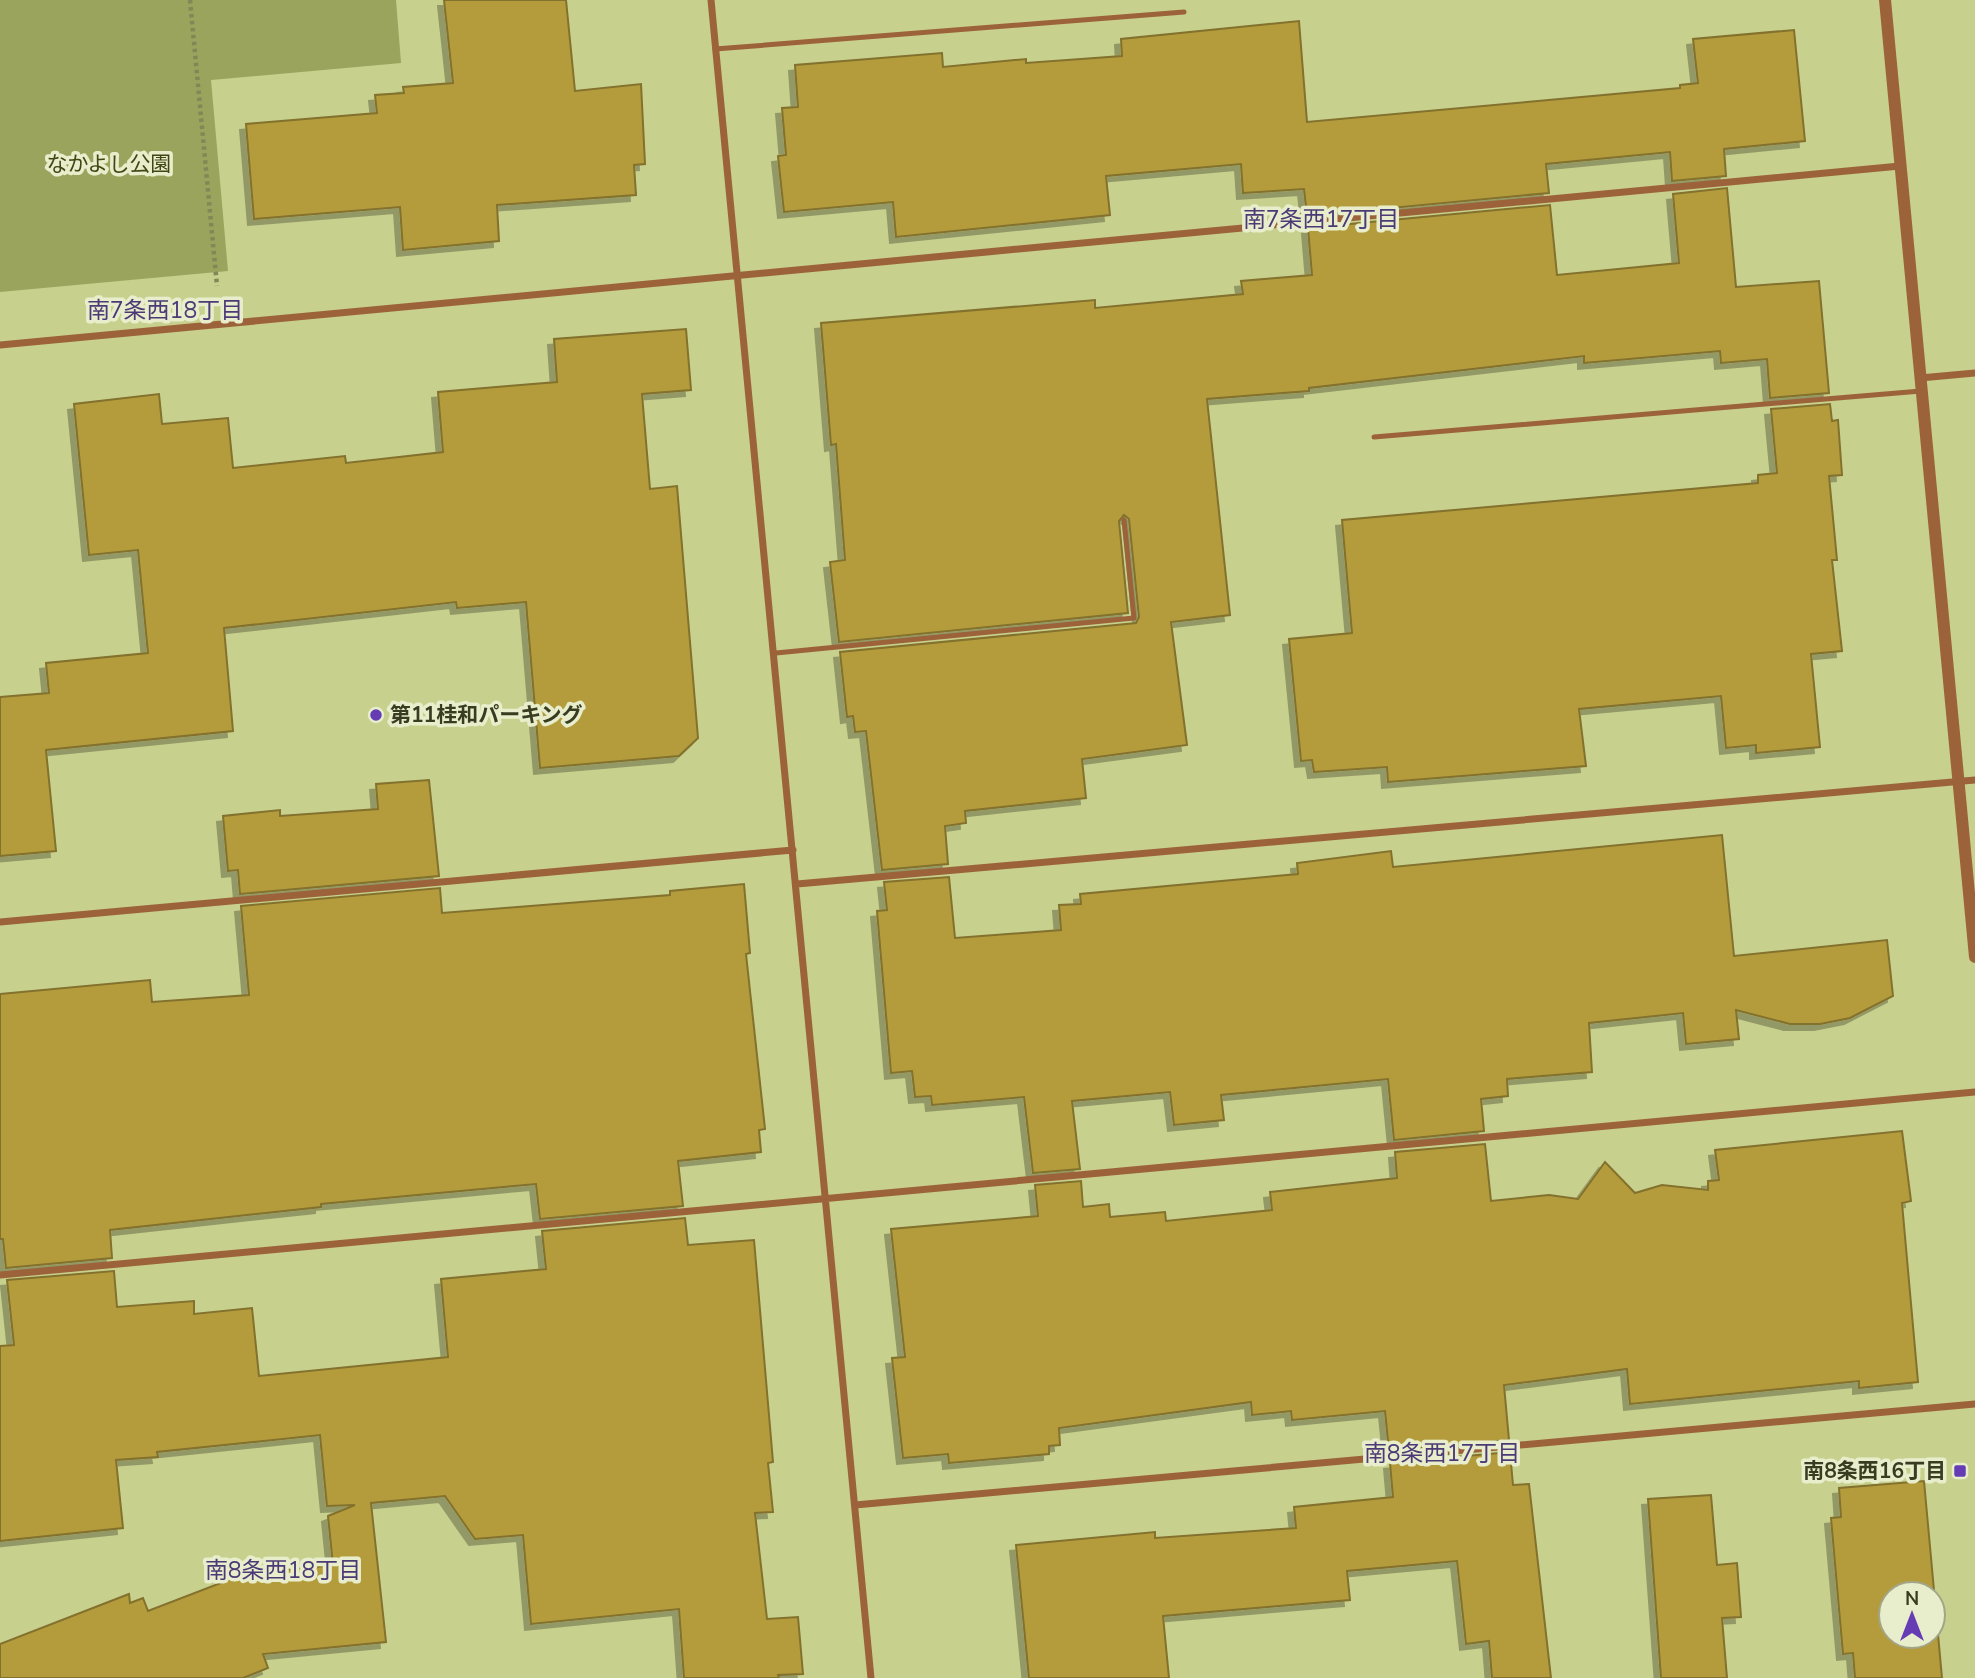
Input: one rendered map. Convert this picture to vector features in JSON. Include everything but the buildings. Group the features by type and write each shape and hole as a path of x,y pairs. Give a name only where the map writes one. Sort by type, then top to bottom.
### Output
{"street":[{"path":"711,0 776,653 871,1678"},
{"path":"1885,0 1975,957"},
{"path":"0,345 1900,166"},
{"path":"1920,385 1975,373"},
{"path":"797,884 1975,780"},
{"path":"0,922 793,850"},
{"path":"0,1275 1975,1092"},
{"path":"855,1505 1975,1405"}],"lane":[{"path":"715,49 1184,12"},
{"path":"1374,437 1920,385"},
{"path":"776,653 1134,618 1124,520"}],"path":[{"path":"190,0 217,286"}],"green space":[{"name":"なかよし公園","path":"0,0 396,0 401,63 211,80 228,271 0,292"}],"place":[{"name":"第11桂和パーキング","path":"376,715"},
{"name":"南8条西16丁目","path":"1960,1471"}],"district":[{"name":"南7条西17丁目","path":"1321,219"},
{"name":"南7条西18丁目","path":"165,310"},
{"name":"南8条西17丁目","path":"1442,1453"},
{"name":"南8条西18丁目","path":"283,1570"}]}
